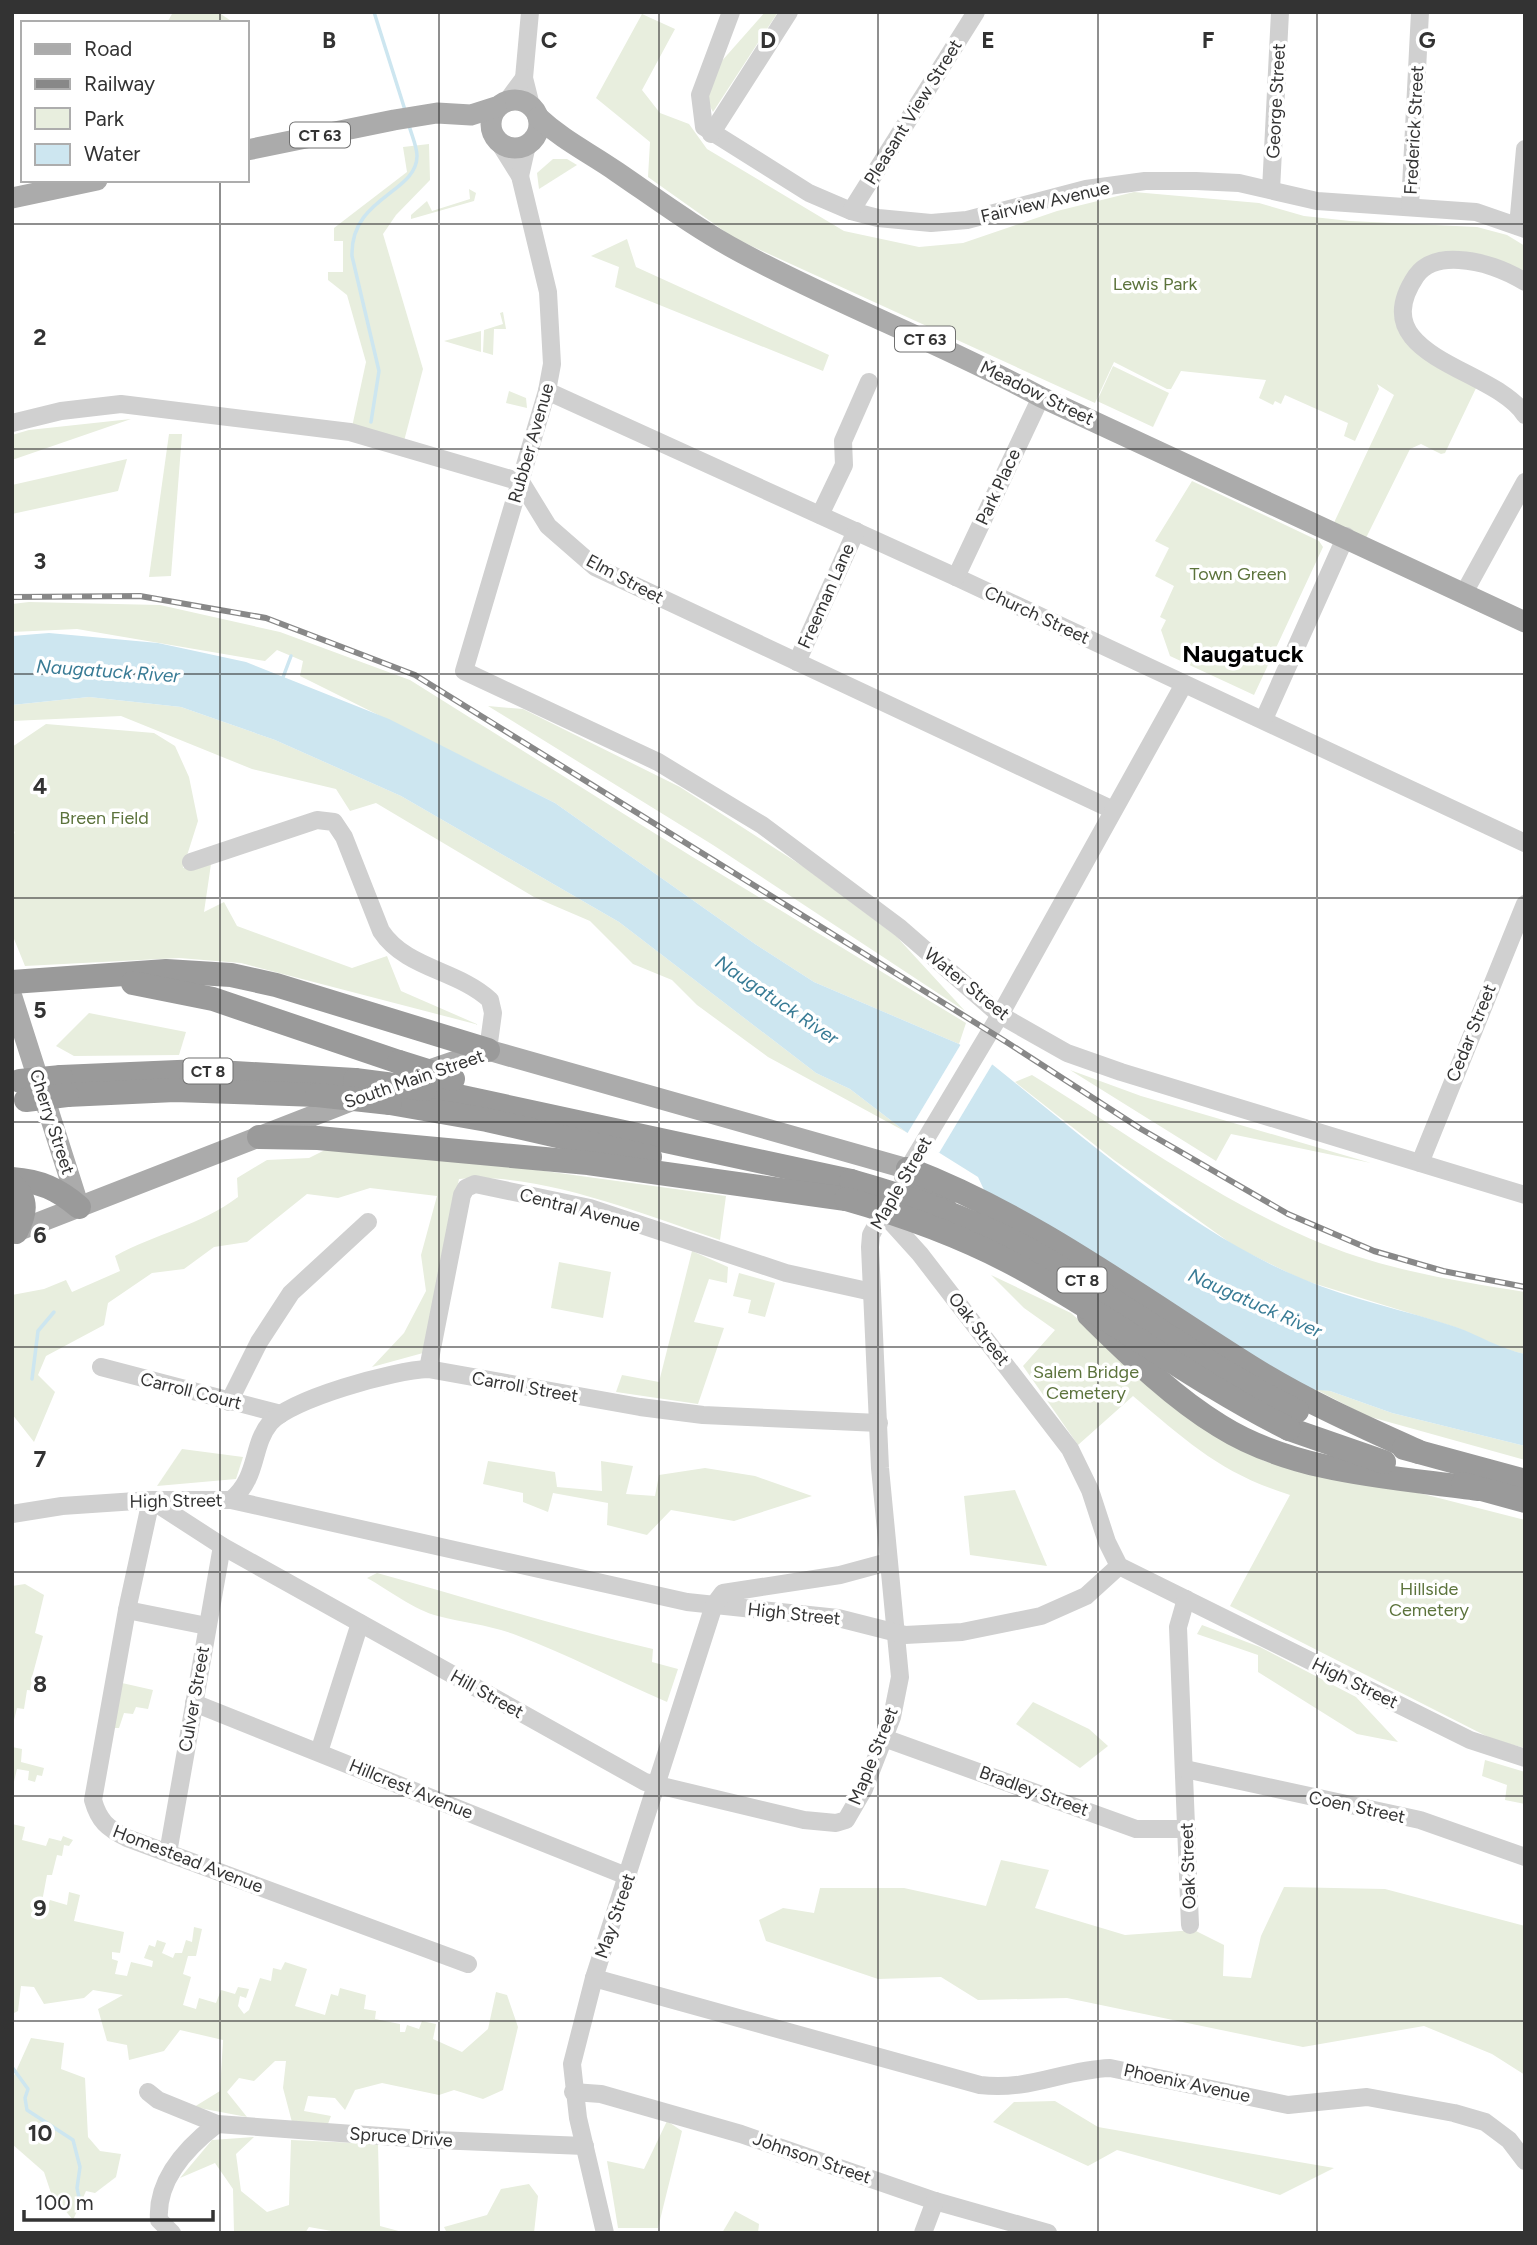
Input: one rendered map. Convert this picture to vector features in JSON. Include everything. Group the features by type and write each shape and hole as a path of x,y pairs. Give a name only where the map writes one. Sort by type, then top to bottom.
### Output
{"highway":[{"path":"12,982 166,971 231,975 275,985 488,1051"},
{"path":"91,977 213,999 399,1062 608,1127"},
{"name":"CT 8","path":"18,1091 201,1071 355,1080 425,1089 608,1127 849,1190 1018,1266 1212,1388 1373,1439 1519,1478"},
{"name":"CT 8","path":"64,1086 317,1095 390,1103 849,1190"},
{"path":"259,1137 332,1139 849,1190"},
{"path":"908,1169 978,1198 1041,1234 1297,1413"},
{"path":"908,1169 922,1193 1038,1271 1155,1377 1221,1427 1263,1447 1312,1462 1479,1489"},
{"path":"12,1179 36,1182 56,1189 79,1207"},
{"path":"12,1185 21,1194 25,1206 14,1233"},
{"name":"CT 8","path":"1297,1413 1366,1458 1525,1502"}],"main road":[{"name":"CT 63","path":"248,150 438,113 471,115 519,100 535,111"},
{"path":"496,137 491,118 502,104"},
{"path":"530,142 539,125 535,111"},
{"name":"Meadow Street","path":"535,111 563,141 595,157 668,209 744,254 997,373 1041,397 1346,536 1525,622"},
{"path":"471,115 496,137"},
{"name":"CT 63","path":"496,137 514,149 530,142"},
{"name":"Meadow Street","path":"530,142 563,141"},
{"path":"12,198 88,182"},
{"name":"Cherry Street","path":"12,997 79,1207"},
{"name":"South Main Street","path":"14,1233 440,1065 488,1051 908,1169"}],"street":[{"path":"530,12 524,78 535,111"},
{"path":"731,12 700,95 704,127 710,134 789,12"},
{"name":"Pleasant View Street","path":"851,211 976,12"},
{"name":"George Street","path":"1271,190 1280,12"},
{"name":"Frederick Street","path":"1410,206 1420,12"},
{"path":"502,104 524,78"},
{"name":"Fairview Avenue","path":"710,134 809,193 851,211 931,223 967,220 1086,189 1146,181 1239,183 1317,201 1476,212 1522,227"},
{"name":"Rubber Avenue","path":"463,665 521,482 552,364 551,312 541,259 520,176 496,137"},
{"name":"Rubber Avenue","path":"520,176 530,142"},
{"path":"1522,227 1525,149"},
{"path":"1525,282 1478,262 1441,261 1421,270 1404,306 1406,327 1417,345 1512,400 1525,415"},
{"path":"820,515 844,466 843,441 869,382"},
{"name":"Church Street","path":"547,391 1264,719 1525,843"},
{"name":"Park Place","path":"956,577 1041,397"},
{"path":"12,423 61,411 121,404 350,432 521,482"},
{"name":"Elm Street","path":"521,482 548,526 595,567 1113,810"},
{"path":"1464,593 1525,482"},
{"name":"Freeman Lane","path":"797,662 856,531"},
{"path":"1264,719 1346,536"},
{"name":"Water Street","path":"463,665 464,671 479,680 658,762 762,825 900,928 1000,1015 1068,1053 1095,1064 1525,1195"},
{"name":"Maple Street","path":"846,1820 864,1789 892,1717 900,1677 878,1423 870,1242 882,1212 1000,1015 1184,684"},
{"path":"191,862 317,820 334,822 344,836 389,943 490,1000 493,1013 488,1051"},
{"name":"Cedar Street","path":"1420,1163 1525,904"},
{"name":"Central Avenue","path":"428,1369 462,1195 466,1188 475,1184 590,1209 786,1273 872,1292"},
{"name":"Oak Street","path":"882,1212 920,1254 1070,1449 1090,1490 1107,1542 1119,1566"},
{"path":"229,1402 259,1342 291,1293 368,1222"},
{"name":"Carroll Court","path":"102,1367 281,1414"},
{"name":"Carroll Street","path":"281,1414 364,1380 405,1370 428,1369 690,1414 878,1423"},
{"path":"232,1500 251,1476 269,1424 281,1414"},
{"name":"High Street","path":"12,1514 62,1506 151,1500 232,1500 495,1560 714,1605 838,1618 897,1634 962,1632 1041,1616 1086,1596 1119,1566 1470,1740 1525,1758"},
{"name":"Hill Street","path":"151,1500 222,1546 631,1775 657,1786 804,1820 836,1824 846,1820"},
{"name":"Homestead Avenue","path":"151,1500 127,1610 93,1800 99,1820 109,1829 168,1853 468,1964"},
{"name":"Culver Street","path":"168,1853 222,1546"},
{"path":"714,1605 723,1593 841,1575 888,1562"},
{"name":"Oak Street","path":"1186,1599 1178,1627 1190,1925"},
{"name":"May Street","path":"605,2233 573,2092 576,2045 594,1978 629,1877 714,1605"},
{"path":"127,1610 207,1626"},
{"path":"319,1752 360,1623"},
{"name":"Hillcrest Avenue","path":"194,1703 629,1877"},
{"name":"Bradley Street","path":"884,1738 1136,1829 1187,1829"},
{"name":"Coen Street","path":"1185,1769 1419,1820 1525,1857"},
{"name":"Phoenix Avenue","path":"594,1978 980,2085 1020,2087 1092,2068 1110,2068 1288,2105 1367,2097 1441,2111 1485,2122 1509,2140 1525,2161"},
{"name":"Spruce Drive","path":"148,2092 158,2100 217,2124 436,2140 585,2146"},
{"name":"Johnson Street","path":"573,2092 601,2094 741,2134 935,2201 1048,2233"},
{"path":"172,2233 159,2220 158,2213 158,2205 169,2175 193,2142 217,2124"},
{"path":"923,2233 935,2201"}],"green space":[{"path":"173,12 218,12 231,21 168,21"},
{"path":"765,12 778,12 713,112 706,99 720,63"},
{"name":"Lewis Park","path":"642,14 675,29 642,90 660,113 689,124 707,149 844,231 919,247 963,243 1057,211 1134,192 1259,203 1304,216 1350,221 1477,227 1507,235 1525,246 1525,275 1443,253 1418,261 1405,283 1398,315 1477,386 1445,453 1441,454 1421,444 1410,449 1363,544 1331,529 1394,395 1377,384 1379,389 1355,441 1344,436 1348,423 1285,395 1281,404 1275,401 1273,405 1259,398 1266,380 1181,371 1171,389 1167,389 1114,362 1095,403 734,238 648,177 650,142 596,98"},
{"path":"429,144 430,180 396,215 383,234 423,369 404,441 352,427 366,362 347,295 328,280 328,272 343,272 343,241 334,241 334,228 407,172 403,147"},
{"path":"553,159 567,159 577,165 539,189 537,173"},
{"path":"469,189 476,193 474,201 411,219 411,215 427,201 432,211 470,199"},
{"path":"627,239 636,267 829,355 823,371 615,287 619,267 591,256"},
{"path":"503,312 506,329 494,329 493,355 483,352 484,330 503,324 500,313"},
{"path":"481,331 481,352 444,341"},
{"path":"1113,366 1169,393 1153,427 1097,401"},
{"path":"509,391 526,398 527,408 506,403"},
{"path":"131,419 12,460 12,435 29,430"},
{"path":"169,434 182,434 171,576 149,577"},
{"path":"127,459 118,491 12,514 12,485"},
{"name":"Town Green","path":"1192,481 1319,541 1323,547 1254,695 1170,656 1161,630 1166,620 1160,617 1174,586 1155,576 1169,548 1155,541"},
{"path":"29,602 160,605 280,632 410,680 691,856 966,1023 959,1044 814,982 755,944 555,803 300,676 303,661 277,650 265,661 77,629 12,632 12,604"},
{"path":"89,697 181,707 275,740 401,796 619,922 816,1073 850,1089 906,1132 768,1057 697,1005 672,980 633,964 590,921 534,897 376,803 350,811 336,789 252,769 121,716 12,721 12,705"},
{"path":"488,706 523,709 680,787 804,867 896,936 965,1011 713,845"},
{"name":"Breen Field","path":"46,724 154,733 175,746 189,777 198,821 183,868 211,864 204,912 224,902 237,926 352,968 387,956 401,991 479,1025 241,963 179,958 25,966 12,934 12,830 15,834 12,824 12,747"},
{"path":"89,1013 186,1032 179,1055 74,1056 56,1046"},
{"path":"1070,1070 1141,1096 1371,1163 1231,1134 1216,1161"},
{"path":"1032,1075 1211,1188 1323,1244 1397,1268 1525,1292 1525,1354 1507,1350 1458,1328 1303,1280 1236,1247 1114,1160 1015,1082"},
{"path":"329,1148 420,1154 726,1196 720,1240 556,1188 490,1178 459,1179 423,1353 372,1367 404,1333 426,1291 421,1255 437,1196 370,1188 338,1198 307,1194 247,1242 214,1247 184,1269 152,1273 108,1303 104,1325 46,1356 38,1375 55,1392 34,1442 12,1414 12,1295 44,1289 66,1280 72,1292 120,1271 115,1256 224,1207 238,1197 237,1178 267,1160 309,1158"},
{"path":"692,1251 728,1267 727,1283 709,1279 694,1322 724,1328 698,1404 616,1392 622,1375 659,1382"},
{"path":"559,1262 611,1272 603,1318 551,1308"},
{"path":"739,1273 775,1283 765,1317 748,1313 751,1300 733,1296"},
{"name":"Hillside Cemetery","path":"991,1275 1071,1313 1172,1403 1264,1461 1423,1494 1525,1520 1525,1748 1494,1740 1230,1606 1290,1495 1224,1466 1188,1442 1133,1396 1078,1445 1023,1366 1055,1330 1024,1308"},
{"path":"1315,1389 1330,1391 1392,1413 1525,1446 1525,1460 1367,1416"},
{"path":"182,1449 243,1457 236,1479 157,1486"},
{"path":"488,1461 555,1472 557,1487 602,1491 601,1461 633,1466 626,1494 655,1496 659,1475 705,1468 755,1476 812,1496 734,1521 671,1510 647,1535 607,1525 608,1503 553,1493 548,1512 523,1502 523,1493 483,1484"},
{"path":"1015,1490 1047,1566 970,1555 964,1496"},
{"path":"377,1573 653,1649 652,1662 678,1669 667,1702 516,1635 420,1609 367,1578"},
{"path":"25,1584 44,1595 35,1633 43,1636 31,1681 38,1684 37,1691 27,1690 24,1709 17,1708 12,1728 12,1586"},
{"path":"1202,1625 1260,1647 1356,1697 1398,1742 1357,1734 1258,1672 1258,1655 1197,1634"},
{"path":"122,1683 153,1690 148,1709 136,1707 133,1714 124,1713 119,1728 114,1728"},
{"path":"1033,1702 1089,1729 1108,1746 1080,1768 1016,1724"},
{"path":"12,1747 22,1749 21,1762 44,1768 42,1776 37,1775 35,1782 28,1780 29,1771 17,1769 12,1790"},
{"path":"1485,1760 1525,1772 1525,1804 1505,1800 1507,1785 1482,1776"},
{"path":"12,1824 25,1827 22,1840 46,1846 49,1838 61,1841 63,1836 73,1840 69,1846 64,1845 62,1856 57,1855 52,1875 47,1875 41,1907 47,1908 50,1900 67,1905 69,1892 80,1895 74,1921 124,1932 120,1953 112,1952 112,1959 118,1961 115,1974 127,1976 131,1962 152,1967 153,1961 144,1958 149,1945 155,1947 157,1940 166,1943 162,1953 173,1958 175,1953 182,1953 186,1940 192,1942 194,1927 202,1929 196,1956 188,1956 183,1974 191,1977 183,2005 196,2009 199,1998 216,2003 221,1990 235,1994 238,1987 249,1989 246,1998 240,1996 238,2006 244,2014 249,2010 260,1978 271,1981 273,1968 281,1970 285,1962 307,1969 295,2006 325,2015 331,1994 338,1996 340,1988 366,1995 364,2009 376,2011 375,2019 400,2024 400,2032 405,2032 407,2025 419,2029 422,2021 436,2024 433,2039 462,2052 488,2029 496,1992 507,1995 518,2027 503,2090 483,2099 454,2090 439,2095 382,2083 355,2090 345,2110 335,2098 308,2096 304,2111 331,2116 326,2129 293,2126 283,2088 286,2061 275,2061 254,2081 239,2078 227,2092 247,2117 194,2107 220,2091 223,2040 180,2030 164,2051 129,2060 127,2045 107,2041 98,2009 123,1995 93,1990 84,1998 44,2004 34,1987 21,1986 18,2011 12,2014"},
{"path":"1001,1860 1049,1870 1035,1908 1125,1935 1194,1930 1224,1945 1223,1976 1251,1978 1261,1936 1284,1887 1385,1889 1525,1926 1525,2075 1492,2054 1424,2026 1303,2047 1067,1998 978,2000 941,1977 878,1979 766,1941 759,1920 783,1908 814,1913 820,1888 904,1888 986,1906"},
{"path":"31,2038 64,2043 61,2069 85,2078 88,2137 100,2151 121,2154 116,2177 95,2193 86,2191 73,2220 51,2193 44,2172 12,2144 12,2080"},
{"path":"1055,2101 1098,2127 1334,2168 1280,2195 1117,2150 1088,2166 993,2122 1014,2102"},
{"path":"667,2121 682,2131 658,2228 618,2228 607,2161 644,2169"},
{"path":"254,2137 236,2154 241,2191 267,2212 289,2205 291,2140 378,2144 380,2226 406,2233 343,2233 309,2227 305,2233 234,2233 233,2189 215,2163 180,2178 212,2140"},
{"path":"529,2184 538,2196 534,2233 447,2233 444,2227 487,2215 501,2189"},
{"path":"735,2211 759,2224 758,2233 722,2233"}],"water":[{"name":"Naugatuck River","path":"49,633 158,643 246,662 389,719 555,803 755,944 814,982 959,1044 993,1065 1141,1183 1220,1236 1303,1279 1359,1299 1456,1327 1525,1354 1525,1446 1392,1413 1330,1391 1306,1389 985,1192 978,1177 906,1132 850,1089 816,1073 619,922 401,796 275,740 181,707 89,697 12,705 12,636"}],"pier":[{"path":"961,1044 993,1063 939,1153 907,1134"}],"waterway":[{"path":"374,12 405,110"},
{"path":"371,422 379,371 352,256 354,236 361,221 372,208 407,179 414,168 417,152 409,125"},
{"path":"282,680 291,656"},
{"path":"32,1379 38,1331 54,1312"},
{"path":"12,2067 28,2089 25,2098 27,2110 73,2140 80,2167 77,2188 80,2202"}],"railway":[{"path":"12,597 140,596 266,618 415,675 1008,1043 1141,1129 1288,1214 1374,1251 1443,1271 1525,1287"}],"district":[{"name":"Naugatuck","path":"1243,653"}],"park label":[{"name":"Salem Bridge Cemetery","path":"1086,1382"}]}
